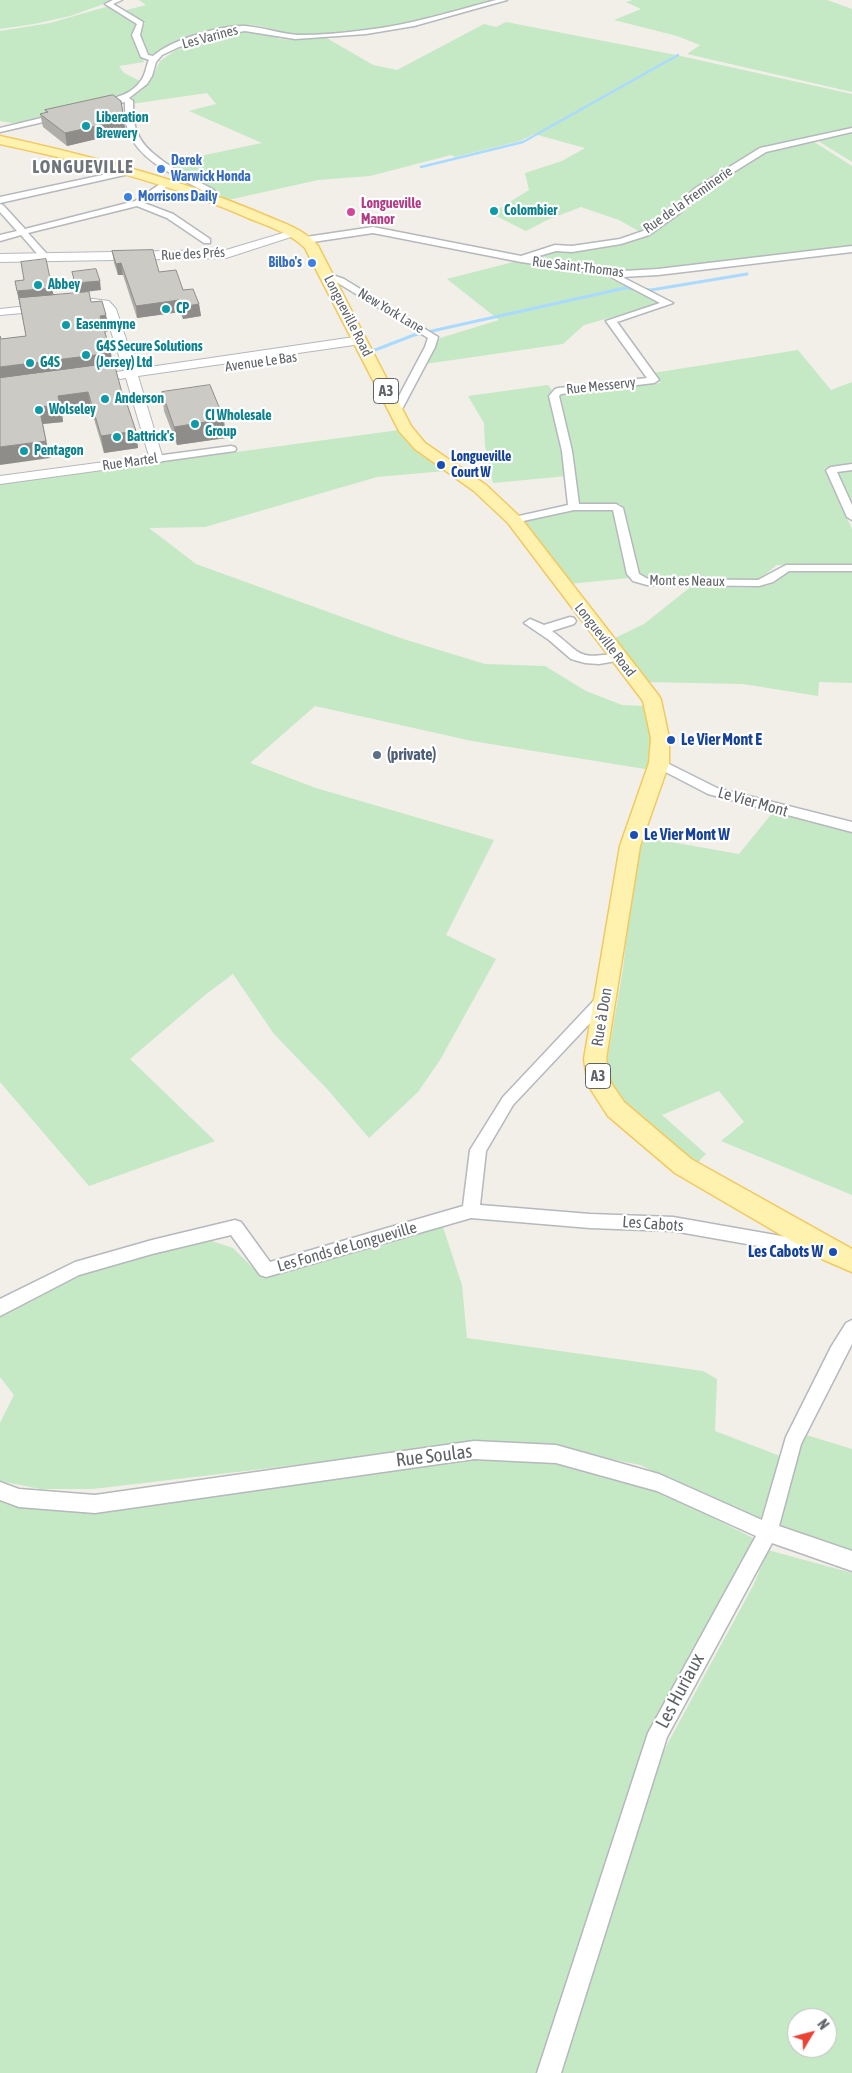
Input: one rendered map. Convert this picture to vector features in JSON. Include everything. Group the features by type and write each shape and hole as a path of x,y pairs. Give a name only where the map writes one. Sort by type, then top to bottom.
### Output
{"main road":[{"path":"0,140 47,150 213,198 300,236"},
{"name":"Rue des Prés","path":"0,258 226,254 300,236"},
{"name":"Longueville Road","path":"300,236 311,246 404,428 420,446 480,488 514,520 652,700 660,738 659,763"},
{"name":"Rue à Don","path":"659,763 630,846 595,1059 600,1085 616,1109 682,1166 843,1257"}],"street":[{"path":"95,107 125,99 134,93 145,82 154,59 145,58 136,35 142,22 108,4 119,0"},
{"name":"Les Varines","path":"154,59 174,47 237,28 257,29 292,38 363,32 400,27 504,0"},
{"path":"125,99 129,101 133,133 142,147 154,158 210,192 213,198"},
{"path":"0,130 66,114"},
{"name":"Rue de la Freminerie","path":"521,259 555,248 572,249 622,240 646,233 677,211 697,191 763,150 852,130"},
{"path":"0,200 126,172"},
{"path":"0,238 138,203 166,184"},
{"path":"138,203 170,216 207,241"},
{"path":"0,207 43,256"},
{"name":"Rue Saint-Thomas","path":"300,236 373,230 521,259 608,273 658,272 852,249"},
{"name":"Rue Messervy","path":"574,508 567,451 554,396 558,391 654,380 611,321 668,303 608,273"},
{"name":"New York Lane","path":"327,276 342,281 433,338 396,411"},
{"path":"0,312 93,302 105,303 110,309 156,459"},
{"name":"Avenue Le Bas","path":"103,377 132,377 362,344"},
{"name":"Rue Martel","path":"0,480 231,449"},
{"path":"852,467 831,470 852,516"},
{"name":"Mont es Neaux","path":"514,520 574,508 616,507 619,510 633,574 637,579 647,582 759,583 769,580 786,568 852,568"},
{"path":"545,629 570,621"},
{"path":"530,622 545,629 566,651 583,661 618,657"},
{"name":"Le Vier Mont","path":"659,763 713,791 852,827"},
{"path":"471,1211 478,1150 508,1101 604,999"},
{"name":"Les Cabots","path":"471,1211 590,1221 673,1224 843,1257"},
{"name":"Les Fonds de Longueville","path":"0,1308 75,1269 152,1247 235,1227 266,1270 471,1211"},
{"name":"Les Huriaux","path":"549,2073 658,1733 768,1532 792,1443 837,1353 852,1328"},
{"name":"Rue Soulas","path":"0,1492 18,1498 95,1504 474,1450 556,1454 660,1483 768,1532 852,1562"}],"green space":[{"path":"0,0 115,0 70,16 0,29"},
{"path":"139,0 495,0 407,23 336,33 294,35 253,25 229,27 200,34 149,56 139,35 145,23 123,11 146,5"},
{"path":"633,0 827,0 852,9 852,92 687,54 700,45 677,36 614,20 641,9 626,2"},
{"path":"109,6 139,23 133,34 144,62 119,66 124,73 142,82 131,93 113,100 18,124 0,121 0,31 50,23"},
{"path":"506,22 676,55 852,94 852,128 760,149 642,233 619,220 581,207 547,220 526,231 496,216 500,208 529,190 525,173 562,161 585,148 534,134 520,141 455,157 451,155 370,176 318,180 228,200 167,163 262,143 189,111 216,104 207,93 131,104 133,97 142,90 153,76 160,61 176,50 231,32 243,30 264,32 280,39 296,40 325,37 373,65 397,70 484,24 496,27"},
{"path":"852,131 852,162 815,139"},
{"path":"811,140 852,166 852,247 653,270 606,271 527,258 553,249 571,251 649,233 699,193 765,151"},
{"path":"517,261 602,275 662,303 584,325 563,344 425,364 440,338 499,320 447,279"},
{"path":"798,350 831,390 852,382 852,464 824,468 852,529 852,565 777,565 759,579 744,581 650,579 638,574 621,504 580,504 569,438 558,396 563,392 661,383 653,373"},
{"path":"548,385 552,390 549,394 567,476 493,483 485,446 484,423 468,396"},
{"path":"399,430 417,452 445,471 377,477 205,527 149,528 196,564 400,638 485,664 545,666 586,691 622,705 645,706 651,737 651,764 645,769 472,741 315,706 250,763 316,788 494,840 446,935 496,959 440,1060 418,1092 369,1138 328,1090 274,1034 233,974 205,995 130,1059 215,1141 89,1186 0,1082 0,484"},
{"path":"852,470 852,507 836,472"},
{"path":"575,510 614,510 629,578 569,584 523,521"},
{"path":"789,571 852,572 852,683 819,682 818,696 743,684 645,682 613,639 644,624 693,585 766,586 774,583"},
{"path":"773,812 852,831 852,1195 721,1141 744,1122 719,1091 662,1115 706,1154 695,1165 614,1095 607,1062 623,969 635,858 643,831 654,839 739,854"},
{"path":"443,1227 462,1285 467,1338 703,1371 717,1379 715,1431 780,1456 760,1521 640,1465 566,1450 482,1443 93,1489 40,1489 0,1481 0,1423 14,1395 0,1377 0,1315 82,1275 148,1253 212,1241 233,1248 263,1278"},
{"path":"803,1434 852,1449 852,1555 778,1528"},
{"path":"482,1457 559,1463 656,1489 757,1540 650,1731 538,2073 0,2073 0,1500 15,1505"},
{"path":"768,1550 852,1573 852,2073 559,2073 656,1765 754,1584"}],"building":[{"path":"113,95 121,101 124,120 65,133 40,114 48,112 45,110"},
{"path":"153,250 159,272 176,270 183,290 193,289 199,304 181,307 179,300 136,306 121,263 116,264 112,251"},
{"path":"46,259 52,288 17,291 15,281 24,280 21,262"},
{"path":"96,269 100,281 75,283 72,272"},
{"path":"89,292 91,302 102,301 106,315 100,316 111,353 0,367 0,336 1,339 26,336 19,298"},
{"path":"114,363 125,404 127,404 136,431 101,436 88,392 58,396 60,405 39,407 46,441 0,447 0,378"},
{"path":"210,385 224,419 174,427 162,392"}],"waterway":[{"path":"421,167 523,142 678,55"},
{"path":"375,350 414,335 625,288 651,290 747,274"}],"place":[{"name":"Liberation Brewery","path":"86,126"},
{"name":"Derek Warwick Honda","path":"161,169"},
{"name":"Morrisons Daily","path":"128,197"},
{"name":"Colombier","path":"494,211"},
{"name":"Longueville Manor","path":"351,212"},
{"name":"Bilbo's","path":"312,263"},
{"name":"Abbey","path":"38,285"},
{"name":"CP","path":"166,309"},
{"name":"Easenmyne","path":"66,325"},
{"name":"G4S Secure Solutions (Jersey) Ltd","path":"86,355"},
{"name":"G4S","path":"30,363"},
{"name":"Anderson","path":"105,399"},
{"name":"Wolseley","path":"39,410"},
{"name":"CI Wholesale Group","path":"195,424"},
{"name":"Battrick's","path":"117,437"},
{"name":"Pentagon","path":"24,451"},
{"name":"Longueville Court W","path":"441,465"},
{"name":"Le Vier Mont E","path":"671,740"},
{"name":"(private)","path":"377,755"},
{"name":"Le Vier Mont W","path":"634,835"},
{"name":"Les Cabots W","path":"833,1252"}],"district":[{"name":"LONGUEVILLE","path":"83,167"}]}
